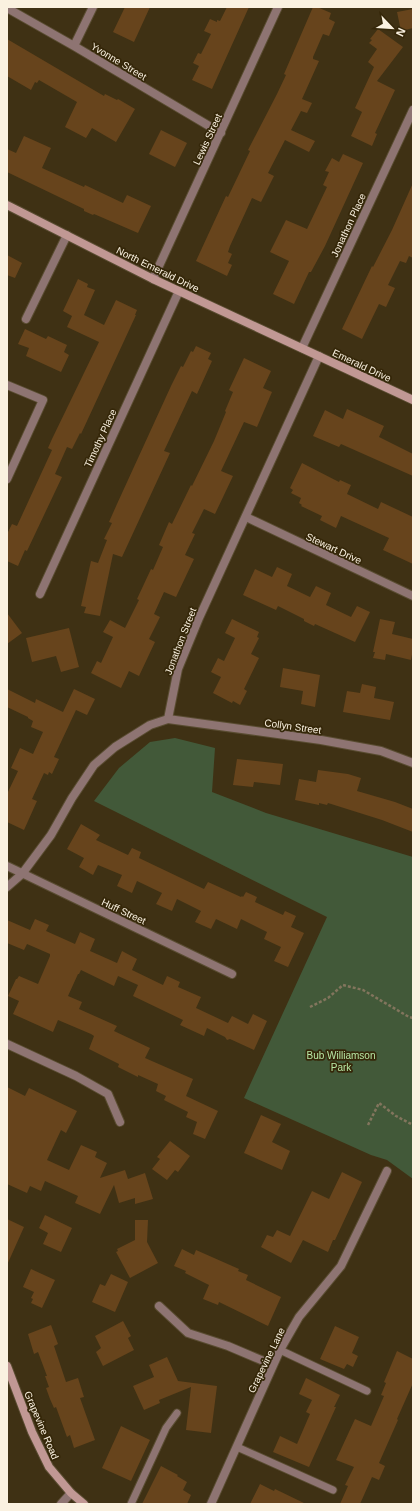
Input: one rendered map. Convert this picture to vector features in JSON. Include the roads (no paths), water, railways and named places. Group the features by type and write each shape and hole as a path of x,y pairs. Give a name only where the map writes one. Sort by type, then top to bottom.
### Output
{"main road":[{"name":"North Emerald Drive","path":"7,205 153,279 302,348"},
{"name":"Emerald Drive","path":"302,348 413,400"},
{"name":"Grapevine Road","path":"7,1366 32,1432 49,1467 71,1493 84,1504"}],"street":[{"path":"74,46 93,7"},
{"name":"Lewis Street","path":"153,279 278,7"},
{"name":"Yvonne Street","path":"7,8 220,132"},
{"name":"Jonathon Place","path":"302,348 413,110"},
{"path":"26,319 67,235"},
{"name":"Timothy Place","path":"40,594 179,291"},
{"name":"Jonathon Street","path":"168,720 178,669 199,618 319,356"},
{"path":"7,384 43,400 7,479"},
{"name":"Stewart Drive","path":"246,517 413,596"},
{"path":"7,887 22,874 50,835 72,798 94,766 115,747 150,725 168,720"},
{"name":"Collyn Street","path":"168,720 321,740 381,752 413,763"},
{"name":"Huff Street","path":"7,866 232,974"},
{"path":"7,1044 76,1076 108,1094 120,1122"},
{"name":"Grapevine Lane","path":"211,1504 280,1350 299,1317 341,1266 387,1171"},
{"path":"158,1306 188,1333 228,1346 273,1364"},
{"path":"61,1504 71,1493"}],"lane":[{"path":"280,1350 367,1391"},
{"path":"131,1504 166,1428 177,1413"},
{"path":"237,1447 333,1490"}],"park label":[{"name":"Bub Williamson Park","path":"341,1060"}]}
